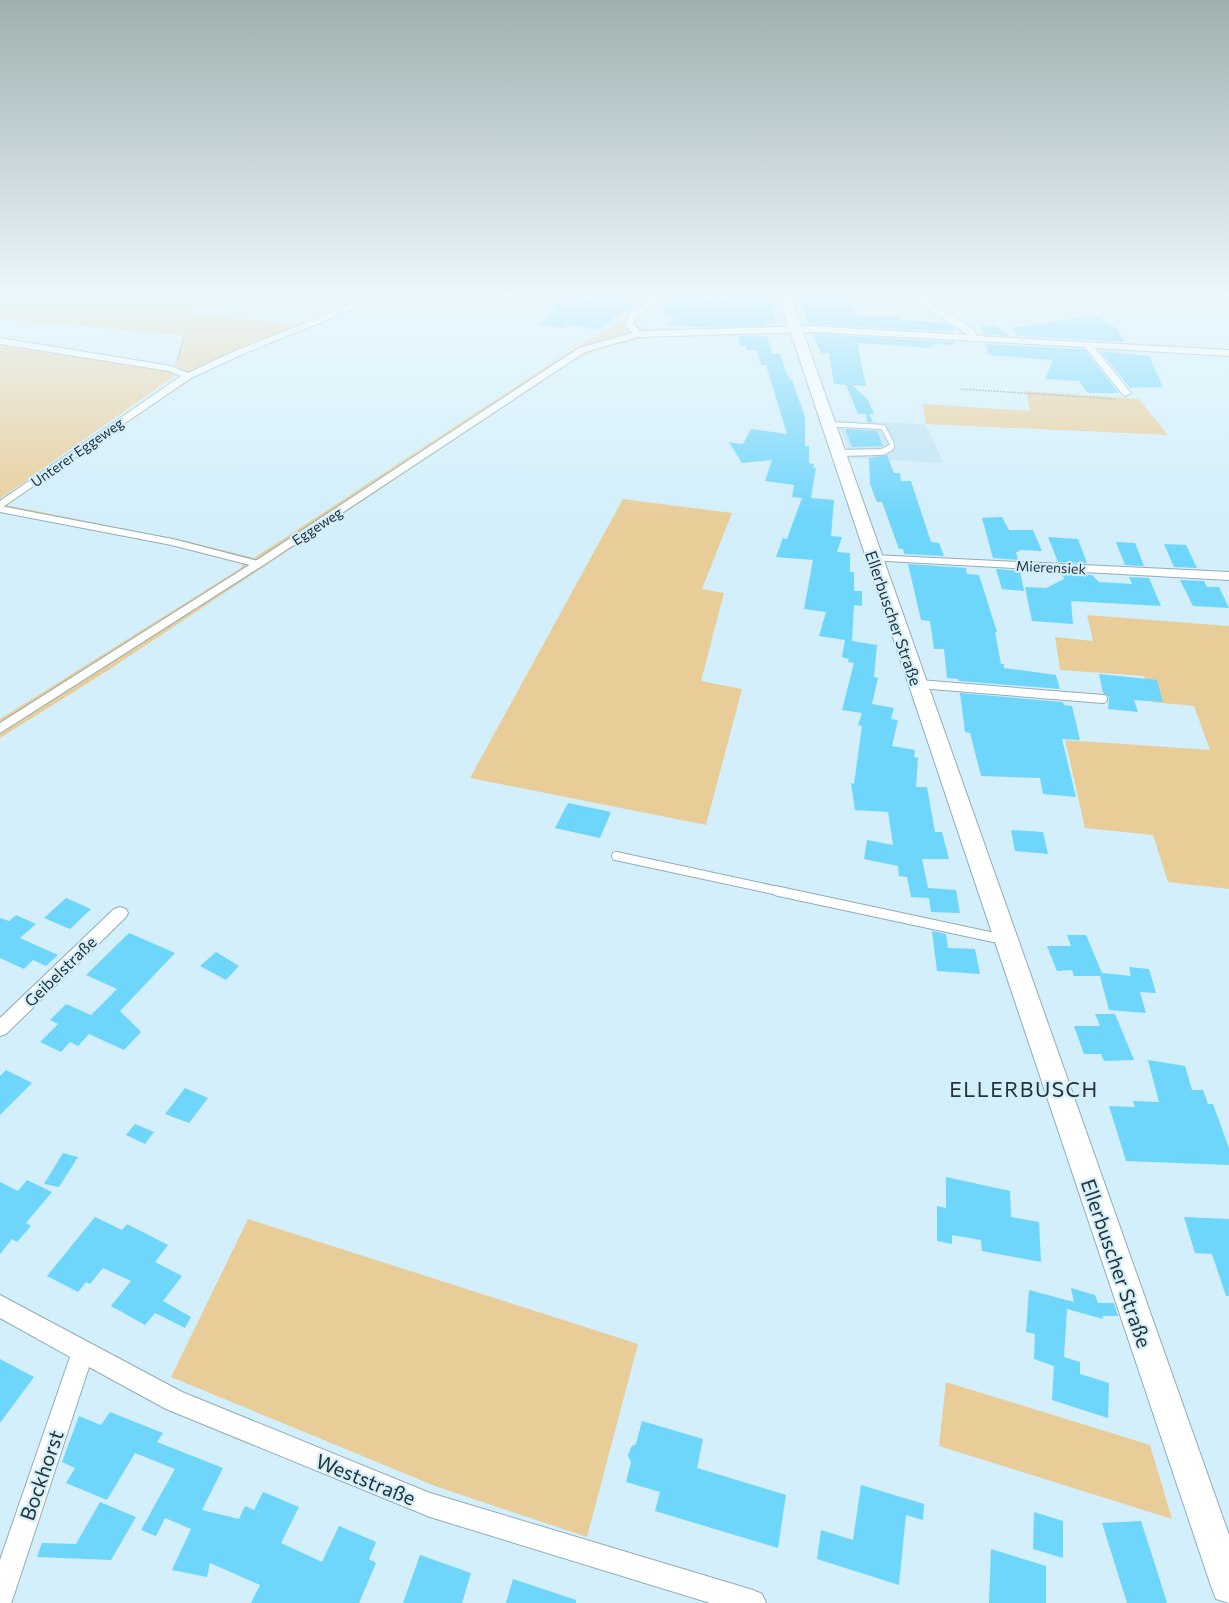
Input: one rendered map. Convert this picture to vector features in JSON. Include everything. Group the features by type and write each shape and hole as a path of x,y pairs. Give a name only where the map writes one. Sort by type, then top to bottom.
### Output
{"main road":[{"name":"Ellerbuscher Straße","path":"809,370 1229,1586"}],"street":[{"path":"164,370 188,376"},
{"name":"Unterer Eggeweg","path":"0,508 188,376 201,370"},
{"name":"Eggeweg","path":"0,729 258,564 552,370"},
{"path":"1108,370 1126,393"},
{"name":"Mierensiek","path":"873,558 1229,576"},
{"name":"Geibelstraße","path":"0,1029 120,912"},
{"name":"Weststraße","path":"0,1306 174,1401 430,1505 753,1603"},
{"name":"Bockhorst","path":"0,1598 83,1352"}],"lane":[{"path":"827,423 883,427 888,430 892,440 892,447 882,452 838,453"},
{"path":"0,508 172,542 258,564"},
{"path":"917,684 1103,699"},
{"path":"615,856 1006,939"}],"path":[{"path":"961,389 1124,400 1129,397 1126,393"}],"shaded area":[{"path":"0,370 164,370 177,374 0,499"},
{"path":"179,370 210,370 197,376 6,505 186,541 254,558 541,370 560,370 107,671 0,738 0,719 241,568 243,564 169,544 0,512 0,501 187,373"},
{"path":"1026,391 1139,399 1168,435 926,424 923,404 1030,411"},
{"path":"838,421 926,424 943,463 851,458"},
{"path":"623,499 732,513 702,589 724,593 701,681 742,689 706,825 470,778"},
{"path":"1087,615 1229,626 1229,889 1168,882 1153,835 1085,828 1065,740 1210,750 1194,706 1152,702 1144,676 1060,670 1055,637 1093,641"},
{"path":"248,1219 638,1344 587,1537 435,1486 171,1377"},
{"path":"946,1382 1150,1445 1172,1519 939,1446"}],"building":[{"path":"767,370 785,370 792,380 805,417 805,446 809,446 809,463 814,464 813,468 816,468 811,498 834,500 831,536 842,537 837,552 850,553 850,572 854,572 854,591 862,591 862,606 854,605 852,641 877,645 874,677 878,678 872,704 894,708 891,719 898,720 892,746 915,750 914,757 918,758 916,787 927,787 935,832 942,832 949,859 922,859 929,893 928,888 956,890 960,913 931,912 929,898 911,897 907,877 899,876 898,866 864,859 867,840 893,845 888,812 855,810 851,783 854,784 862,726 858,725 862,713 842,710 854,663 842,657 845,640 819,636 826,612 804,609 813,560 776,557 783,538 787,539 802,498 792,497 794,485 765,481 772,460 742,463 729,442 743,444 751,429 787,434"},
{"path":"832,370 863,370 866,386 852,385 868,400 874,414 869,414 873,422 867,422 866,414 858,414 846,385 834,384"},
{"path":"1049,370 1101,370 1119,393 1088,393 1079,381 1045,379"},
{"path":"1115,370 1155,370 1163,387 1130,388"},
{"path":"845,429 877,431 883,446 852,447"},
{"path":"887,455 894,473 900,473 901,481 911,481 931,542 939,543 944,556 904,554 903,549 899,549 882,502 877,502 870,484 869,458"},
{"path":"1002,517 1009,530 1033,530 1042,551 1019,550 1016,552 1018,560 993,558 982,518"},
{"path":"1048,537 1078,539 1087,563 1058,562"},
{"path":"1116,542 1135,543 1144,566 1125,565"},
{"path":"1164,544 1186,545 1197,568 1174,567"},
{"path":"908,564 966,568 967,574 979,575 997,632 995,632 1001,664 1004,664 1004,668 1056,675 1060,689 959,681 947,678 944,649 934,649 930,621 921,620"},
{"path":"996,569 1020,571 1024,591 1002,589"},
{"path":"1062,573 1092,575 1099,582 1132,584 1129,577 1149,578 1161,606 1071,601 1073,624 1032,621 1025,587 1046,588 1064,579"},
{"path":"1180,580 1204,581 1207,587 1219,587 1229,608 1193,606"},
{"path":"1099,674 1157,680 1163,702 1134,700 1138,712 1108,709 1109,697 1103,693"},
{"path":"960,693 1063,702 1064,705 1072,706 1080,740 1062,739 1076,797 1043,794 1040,778 981,776 970,733 965,732"},
{"path":"568,803 611,812 600,838 555,828"},
{"path":"1011,830 1043,832 1048,854 1015,851"},
{"path":"66,898 91,909 70,929 44,918"},
{"path":"16,915 36,924 20,938 58,955 46,966 33,960 24,969 0,958 0,918 9,921"},
{"path":"932,931 946,934 948,948 975,949 980,974 937,971"},
{"path":"129,933 175,953 120,1011 141,1032 124,1050 89,1034 78,1046 70,1042 61,1052 40,1042 58,1024 50,1020 66,1004 91,1015 117,989 86,975"},
{"path":"1067,935 1086,935 1102,973 1131,976 1129,967 1149,969 1156,993 1140,992 1146,1013 1109,1010 1100,976 1074,976 1072,970 1057,971 1047,946 1071,946"},
{"path":"216,952 239,966 226,980 200,966"},
{"path":"1095,1014 1115,1014 1134,1060 1104,1061 1101,1054 1084,1054 1074,1026 1100,1026"},
{"path":"1148,1060 1185,1066 1192,1090 1203,1090 1208,1104 1213,1104 1229,1148 1229,1165 1126,1161 1109,1106 1135,1107 1133,1101 1159,1102"},
{"path":"6,1070 32,1083 0,1115 0,1076"},
{"path":"185,1088 208,1098 189,1123 165,1114"},
{"path":"135,1124 154,1132 145,1144 126,1135"},
{"path":"63,1153 78,1157 59,1187 44,1184"},
{"path":"946,1177 1010,1191 1011,1217 1039,1222 1041,1262 982,1251 981,1240 952,1235 952,1244 937,1241 937,1206 946,1208"},
{"path":"27,1180 52,1192 26,1223 31,1226 17,1242 12,1239 0,1254 0,1182 18,1191"},
{"path":"95,1217 122,1230 127,1224 168,1245 155,1262 182,1276 163,1301 191,1317 185,1328 155,1313 145,1325 111,1306 131,1281 103,1268 90,1284 86,1282 78,1292 47,1276"},
{"path":"1184,1217 1229,1219 1229,1296 1226,1296 1212,1254 1195,1253"},
{"path":"1071,1288 1095,1295 1098,1303 1114,1303 1118,1316 1102,1316 1103,1319 1067,1309 1064,1357 1080,1362 1080,1374 1109,1383 1108,1418 1052,1400 1054,1366 1034,1359 1035,1334 1026,1332 1029,1290 1074,1302"},
{"path":"0,1359 34,1377 0,1423"},
{"path":"110,1412 163,1433 157,1442 223,1468 202,1510 239,1519 245,1506 254,1510 263,1492 299,1507 281,1543 322,1562 339,1526 376,1542 369,1559 376,1563 359,1603 251,1603 260,1585 210,1563 207,1577 172,1570 191,1529 165,1518 156,1536 141,1530 175,1469 135,1453 107,1500 66,1483 75,1468 62,1462 79,1416 101,1425"},
{"path":"642,1421 703,1439 697,1468 786,1495 778,1548 655,1511 660,1492 626,1482 631,1462 628,1456 631,1447 636,1444"},
{"path":"861,1485 924,1504 923,1520 906,1515 899,1585 817,1559 821,1530 853,1540"},
{"path":"100,1502 136,1517 111,1560 37,1557 42,1543 76,1544"},
{"path":"1034,1512 1063,1521 1063,1558 1033,1549"},
{"path":"1141,1521 1167,1603 1127,1603 1102,1523"},
{"path":"991,1549 1046,1566 1046,1603 989,1603"},
{"path":"420,1555 471,1573 462,1603 403,1603"},
{"path":"513,1579 576,1600 576,1603 506,1603"}],"district":[{"name":"ELLERBUSCH","path":"1024,1088"}]}
